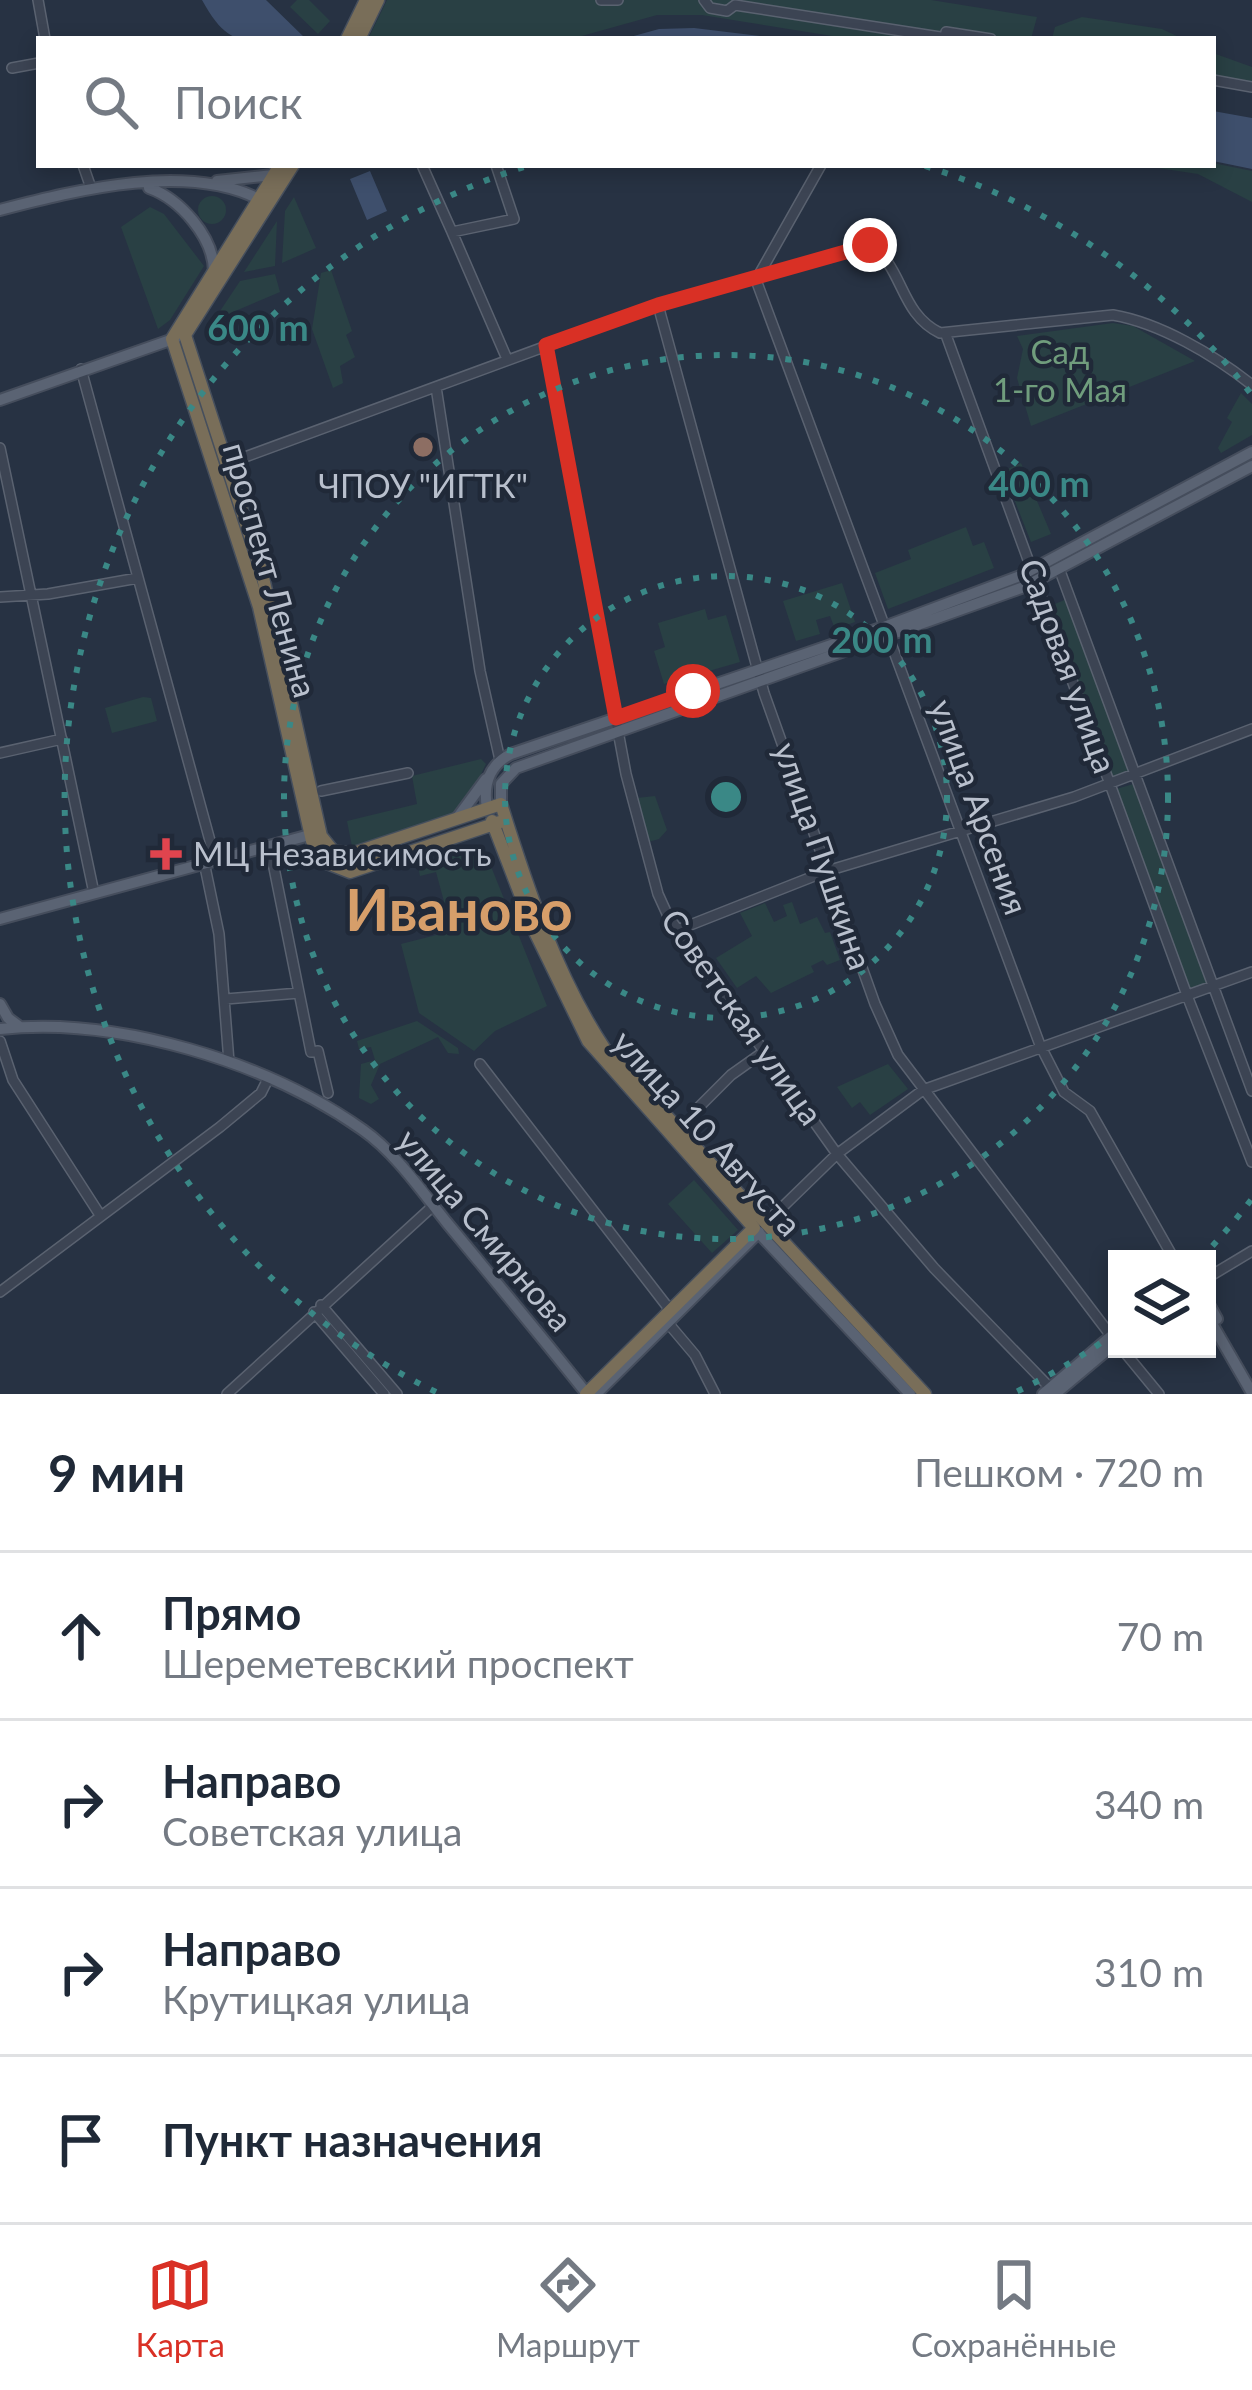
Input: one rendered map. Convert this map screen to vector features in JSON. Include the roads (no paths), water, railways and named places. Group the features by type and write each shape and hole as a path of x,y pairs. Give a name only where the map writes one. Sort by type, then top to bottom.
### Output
{"highway":[{"path":"348,36 366,0"},
{"path":"360,36 378,0"},
{"path":"178,337 213,277 291,168"},
{"path":"178,337 264,202 276,170"},
{"name":"проспект Ленина","path":"178,337 262,573 315,834"},
{"name":"проспект Ленина","path":"178,337 260,608 315,834"},
{"path":"315,834 333,851 345,855 494,806"},
{"name":"улица 10 Августа","path":"494,806 594,1033 759,1228"},
{"path":"315,834 327,863 350,872 499,823"},
{"name":"улица 10 Августа","path":"499,823 500,844 533,930 588,1041 759,1228 925,1394"},
{"path":"472,832 491,836 500,844"},
{"path":"589,1394 759,1228"}],"main road":[{"path":"195,184 276,170"},
{"path":"128,185 161,192 181,206 211,254 213,277"},
{"path":"0,210 91,188 128,185 238,189 264,202"},
{"path":"0,400 178,337"},
{"path":"1036,576 1252,452"},
{"path":"449,823 466,809 500,760 1060,571 1252,466"},
{"name":"улица 10 Августа","path":"494,806 508,774 617,724"},
{"name":"улица 10 Августа","path":"491,772 485,790 494,806"},
{"path":"0,919 315,834"},
{"path":"0,1005 0,1025"},
{"path":"0,1005 20,1027"},
{"name":"улица Смирнова","path":"0,1025 96,1030 183,1047 268,1079 362,1130 434,1206 589,1394"},
{"path":"1216,1317 1252,1379"},
{"path":"1216,1331 1252,1394"},
{"name":"улица 10 Августа","path":"863,1336 910,1394"},
{"path":"1052,1393 1108,1348"}],"street":[{"path":"38,0 44,36"},
{"path":"601,0 618,0"},
{"path":"704,0 718,10 731,10 736,2"},
{"path":"736,2 935,36"},
{"path":"736,2 970,36"},
{"path":"12,68 36,64"},
{"path":"1216,81 1252,87"},
{"path":"84,168 91,188"},
{"path":"423,168 507,359"},
{"path":"452,232 514,219 497,168"},
{"path":"756,280 819,168"},
{"path":"226,464 658,305 870,245 883,255 914,315 946,334 1113,315 1136,319 1213,359 1252,386"},
{"name":"улица Арсения","path":"756,280 1040,1045 1064,1092 1090,1111 1169,1250"},
{"name":"улица Пушкина","path":"658,305 759,676 875,1004 898,1054 923,1090 1108,1329"},
{"name":"Садовая улица","path":"946,334 1252,1162"},
{"name":"Советская улица","path":"546,345 617,724 658,895 675,931 837,1154 934,1268 1052,1393"},
{"path":"81,370 209,861 229,1062"},
{"path":"436,387 480,671 500,760"},
{"path":"0,448 94,893"},
{"name":"Садовая улица","path":"1060,571 1252,1090"},
{"path":"0,597 138,578"},
{"path":"675,931 827,872 1110,783 1252,729"},
{"path":"0,753 62,739"},
{"path":"321,790 409,773"},
{"path":"272,858 311,1052 318,1051 328,1093"},
{"path":"759,1228 837,1154 923,1090 1040,1045 1188,998 1252,971"},
{"path":"226,999 299,993"},
{"path":"0,1042 13,1080 100,1215"},
{"path":"699,1107 741,1066 763,1053"},
{"path":"480,1064 669,1317 715,1394"},
{"path":"0,1292 220,1127 261,1093 268,1079"},
{"path":"227,1394 434,1206"},
{"path":"1216,1273 1252,1251"},
{"path":"318,1308 384,1394"},
{"path":"318,1308 397,1394"},
{"name":"улица Пушкина","path":"1130,1358 1159,1394"}],"water":[{"path":"202,0 266,0 303,36 232,36"},
{"path":"694,28 759,36 634,36 659,29"},
{"path":"1216,112 1252,118 1252,169 1216,162"},
{"path":"370,171 387,211 367,220 350,179"}],"place":[{"name":"ЧПОУ \"ИГТК\"","path":"423,447"},
{"name":"МЦ Независимость","path":"166,854"}],"district":[{"name":"Иваново","path":"459,911"}],"park label":[{"name":"Сад 1-го Мая","path":"1060,371"}]}
